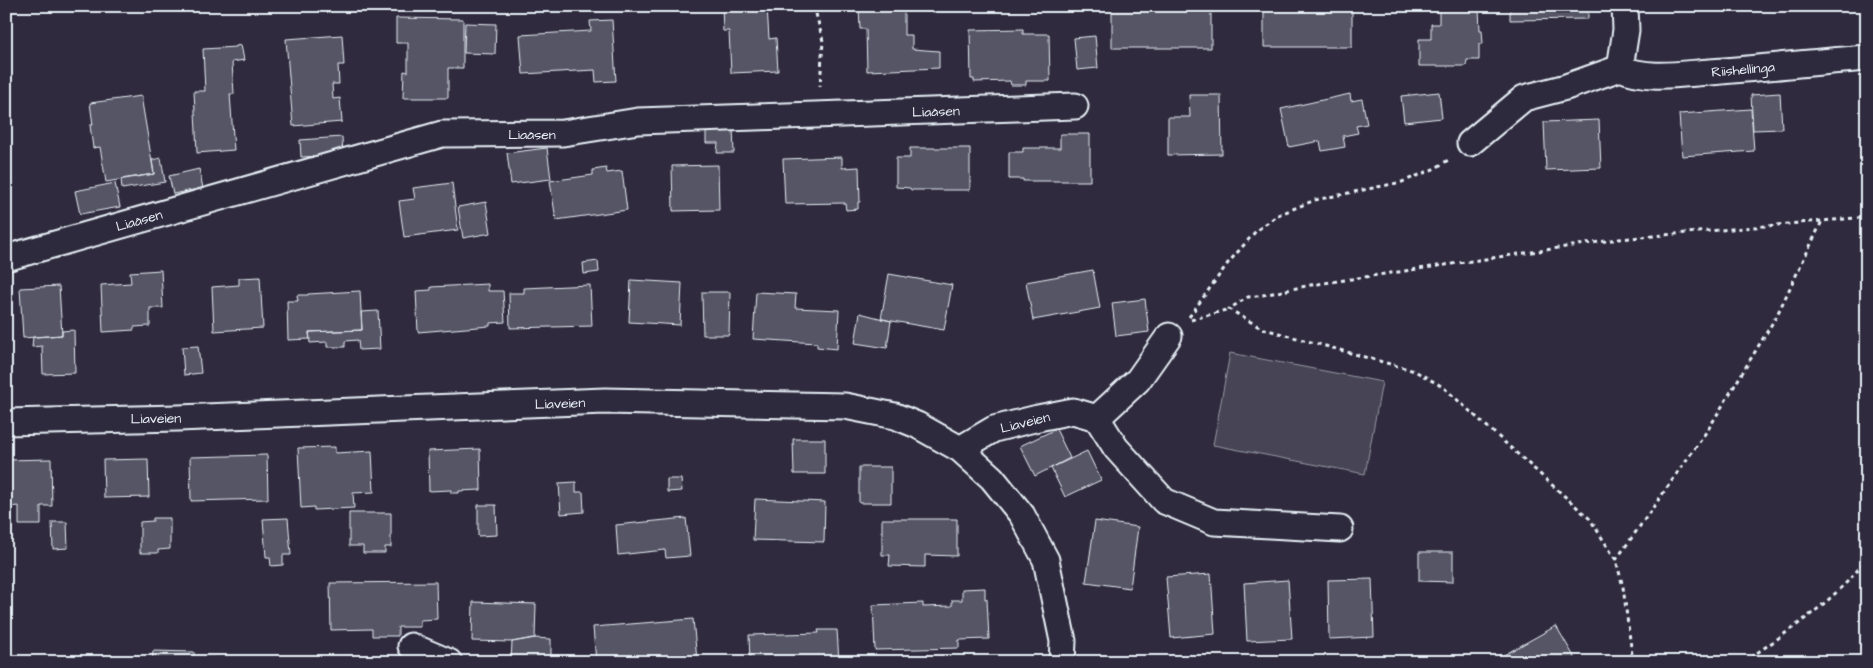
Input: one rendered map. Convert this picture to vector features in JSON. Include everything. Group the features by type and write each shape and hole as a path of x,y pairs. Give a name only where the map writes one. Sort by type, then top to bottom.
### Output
{"street":[{"path":"1470,143 1524,98 1566,87 1620,68 1626,30 1625,6"},
{"name":"Riishellinga","path":"1620,68 1633,74 1653,76 1758,69 1867,58"},
{"name":"Liaåsen","path":"6,258 442,134 563,133 638,121 1075,106"},
{"path":"1169,336 1138,380 1097,418 1116,448 1164,502 1214,522 1340,529"},
{"name":"Liaveien","path":"6,422 178,418 605,401 845,406 895,416 917,425 960,449 994,429 1038,418 1073,411 1097,418"},
{"path":"960,449 992,478 1022,515 1046,560 1063,641 1062,662"},
{"path":"411,646 449,662"}],"path":[{"path":"814,6 823,41 818,114"},
{"path":"1470,143 1436,168 1402,182 1315,200 1278,215 1256,231 1228,262 1185,321 1229,309 1248,297 1312,285 1619,239 1867,217"},
{"path":"1616,560 1709,428 1776,317 1823,220"},
{"path":"1229,309 1262,328 1415,371 1443,387 1590,518 1616,560 1623,587 1633,662"},
{"path":"1744,662 1822,606 1867,558"}],"shaded area":[{"path":"1230,353 1382,382 1365,474 1213,445"}],"building":[{"path":"722,6 767,6 769,39 776,38 778,71 731,73 729,31 723,31"},
{"path":"859,6 904,6 904,35 912,35 912,49 939,51 939,68 867,71 866,29 860,29"},
{"path":"1264,6 1352,6 1352,47 1264,47"},
{"path":"1510,6 1588,6 1588,19 1510,20"},
{"path":"1112,8 1211,8 1211,48 1112,48"},
{"path":"1439,8 1479,9 1483,44 1479,44 1479,60 1467,60 1466,66 1419,66 1419,39 1431,39 1431,24 1439,24"},
{"path":"396,18 463,19 463,68 448,68 448,98 403,98 404,71 408,72 408,43 396,43"},
{"path":"612,20 616,81 596,82 595,70 523,74 520,35 591,31 590,21"},
{"path":"465,23 496,24 495,54 464,53"},
{"path":"1023,29 1023,34 1049,34 1050,81 1026,81 1026,85 1011,85 1010,81 974,82 974,79 971,79 970,30"},
{"path":"342,35 344,65 338,65 339,84 332,84 333,99 340,98 342,122 293,126 286,39"},
{"path":"1095,36 1098,68 1077,70 1074,38"},
{"path":"241,45 244,60 232,62 234,94 230,94 234,150 197,153 194,91 205,91 203,49"},
{"path":"1439,92 1442,118 1404,122 1401,96"},
{"path":"1780,93 1782,129 1753,130 1751,95"},
{"path":"1350,94 1351,101 1362,99 1367,124 1356,126 1358,133 1343,136 1345,147 1322,151 1320,141 1289,147 1281,109"},
{"path":"1189,95 1221,95 1222,154 1168,155 1168,117 1190,117"},
{"path":"141,96 154,174 106,182 100,147 93,148 90,125 93,125 90,103"},
{"path":"1751,109 1754,151 1682,156 1679,114"},
{"path":"1599,120 1601,168 1546,170 1544,122"},
{"path":"706,128 733,128 734,153 717,153 718,143 706,143"},
{"path":"1060,134 1090,134 1090,181 1023,181 1023,179 1009,179 1009,152 1023,152 1023,148 1060,148"},
{"path":"342,137 343,155 301,157 300,140"},
{"path":"547,148 551,179 511,184 507,153"},
{"path":"910,148 970,148 970,190 911,190 910,188 896,187 896,158 910,158"},
{"path":"842,157 842,168 859,167 860,202 858,202 858,209 846,210 845,203 785,204 783,159"},
{"path":"161,158 165,182 122,189 121,179 154,174 152,160"},
{"path":"718,165 719,210 673,211 672,166"},
{"path":"606,168 607,173 622,171 627,210 556,220 550,181 593,175 593,170"},
{"path":"199,169 203,188 173,194 169,176"},
{"path":"115,183 120,207 80,214 75,191"},
{"path":"452,183 458,230 404,237 399,201 415,199 413,188"},
{"path":"486,202 491,233 463,238 458,207"},
{"path":"598,261 599,272 584,274 583,263"},
{"path":"161,270 163,308 150,308 150,326 134,327 134,330 103,332 101,285 131,283 130,272"},
{"path":"1093,270 1100,308 1033,320 1026,282"},
{"path":"889,274 952,285 944,330 881,319"},
{"path":"260,277 263,328 214,331 212,287 239,285 239,278"},
{"path":"631,280 682,283 680,325 629,322"},
{"path":"488,284 488,291 503,291 505,322 490,323 490,326 418,332 416,291 431,290 431,287"},
{"path":"590,285 592,326 510,328 509,293 524,293 524,288"},
{"path":"59,286 62,335 23,338 20,288"},
{"path":"360,291 362,330 309,332 310,339 288,340 287,301 298,301 297,295"},
{"path":"702,292 730,292 729,335 703,335"},
{"path":"756,292 796,294 795,308 839,310 837,349 817,347 817,343 753,339"},
{"path":"1145,299 1149,332 1116,336 1112,303"},
{"path":"378,311 380,349 359,350 358,340 345,341 345,347 327,347 327,342 310,343 309,332 362,330 361,312"},
{"path":"860,313 891,321 887,348 855,343"},
{"path":"74,330 75,373 43,374 42,346 32,347 33,337 62,335 62,331"},
{"path":"198,346 201,373 184,375 182,347"},
{"path":"1056,429 1070,458 1035,476 1020,446"},
{"path":"793,439 825,439 825,474 794,474"},
{"path":"335,447 335,453 372,451 374,492 353,493 354,508 314,510 314,507 301,508 298,448"},
{"path":"480,449 481,490 459,491 459,493 451,493 451,490 429,491 428,451"},
{"path":"1087,451 1101,480 1065,497 1051,468"},
{"path":"267,455 268,499 191,501 190,457"},
{"path":"51,459 52,506 41,506 41,525 19,525 19,506 8,507 7,460"},
{"path":"148,459 149,497 104,498 103,460"},
{"path":"859,467 891,467 891,503 859,503"},
{"path":"667,479 681,479 682,491 667,492"},
{"path":"576,482 576,492 583,492 584,512 561,514 559,483"},
{"path":"755,499 825,502 824,542 753,540"},
{"path":"478,505 496,505 497,535 478,536"},
{"path":"349,513 391,513 391,547 385,547 385,553 363,553 363,546 349,546"},
{"path":"153,518 170,518 170,549 158,550 158,553 140,553 140,522 153,521"},
{"path":"288,518 291,555 283,555 283,565 271,566 270,557 266,557 263,519"},
{"path":"686,518 690,556 666,558 665,550 618,555 616,525"},
{"path":"882,519 957,519 957,556 925,555 925,567 889,566 890,555 882,555"},
{"path":"1095,521 1138,527 1130,588 1086,582"},
{"path":"52,522 67,522 68,548 53,549"},
{"path":"1419,552 1453,552 1453,582 1419,581"},
{"path":"1211,574 1215,634 1171,638 1166,577"},
{"path":"1372,579 1374,637 1329,639 1328,580"},
{"path":"1288,580 1292,639 1247,641 1244,583"},
{"path":"436,582 437,619 420,620 420,627 398,627 398,636 372,636 372,629 331,630 330,583"},
{"path":"985,588 989,639 959,640 959,648 875,650 873,605 923,603 923,607 952,606 952,600 962,600 962,589"},
{"path":"473,602 536,604 535,638 512,642 472,641"},
{"path":"693,619 697,660 677,662 596,662 593,627"},
{"path":"1556,626 1576,660 1573,662 1488,662 1502,656"},
{"path":"818,630 837,630 839,662 750,662 749,635 819,633"},
{"path":"533,638 551,639 551,662 511,662 512,642"},
{"path":"153,651 194,652 194,662 152,662"},
{"path":"196,657 215,658 215,662 196,662"}]}
